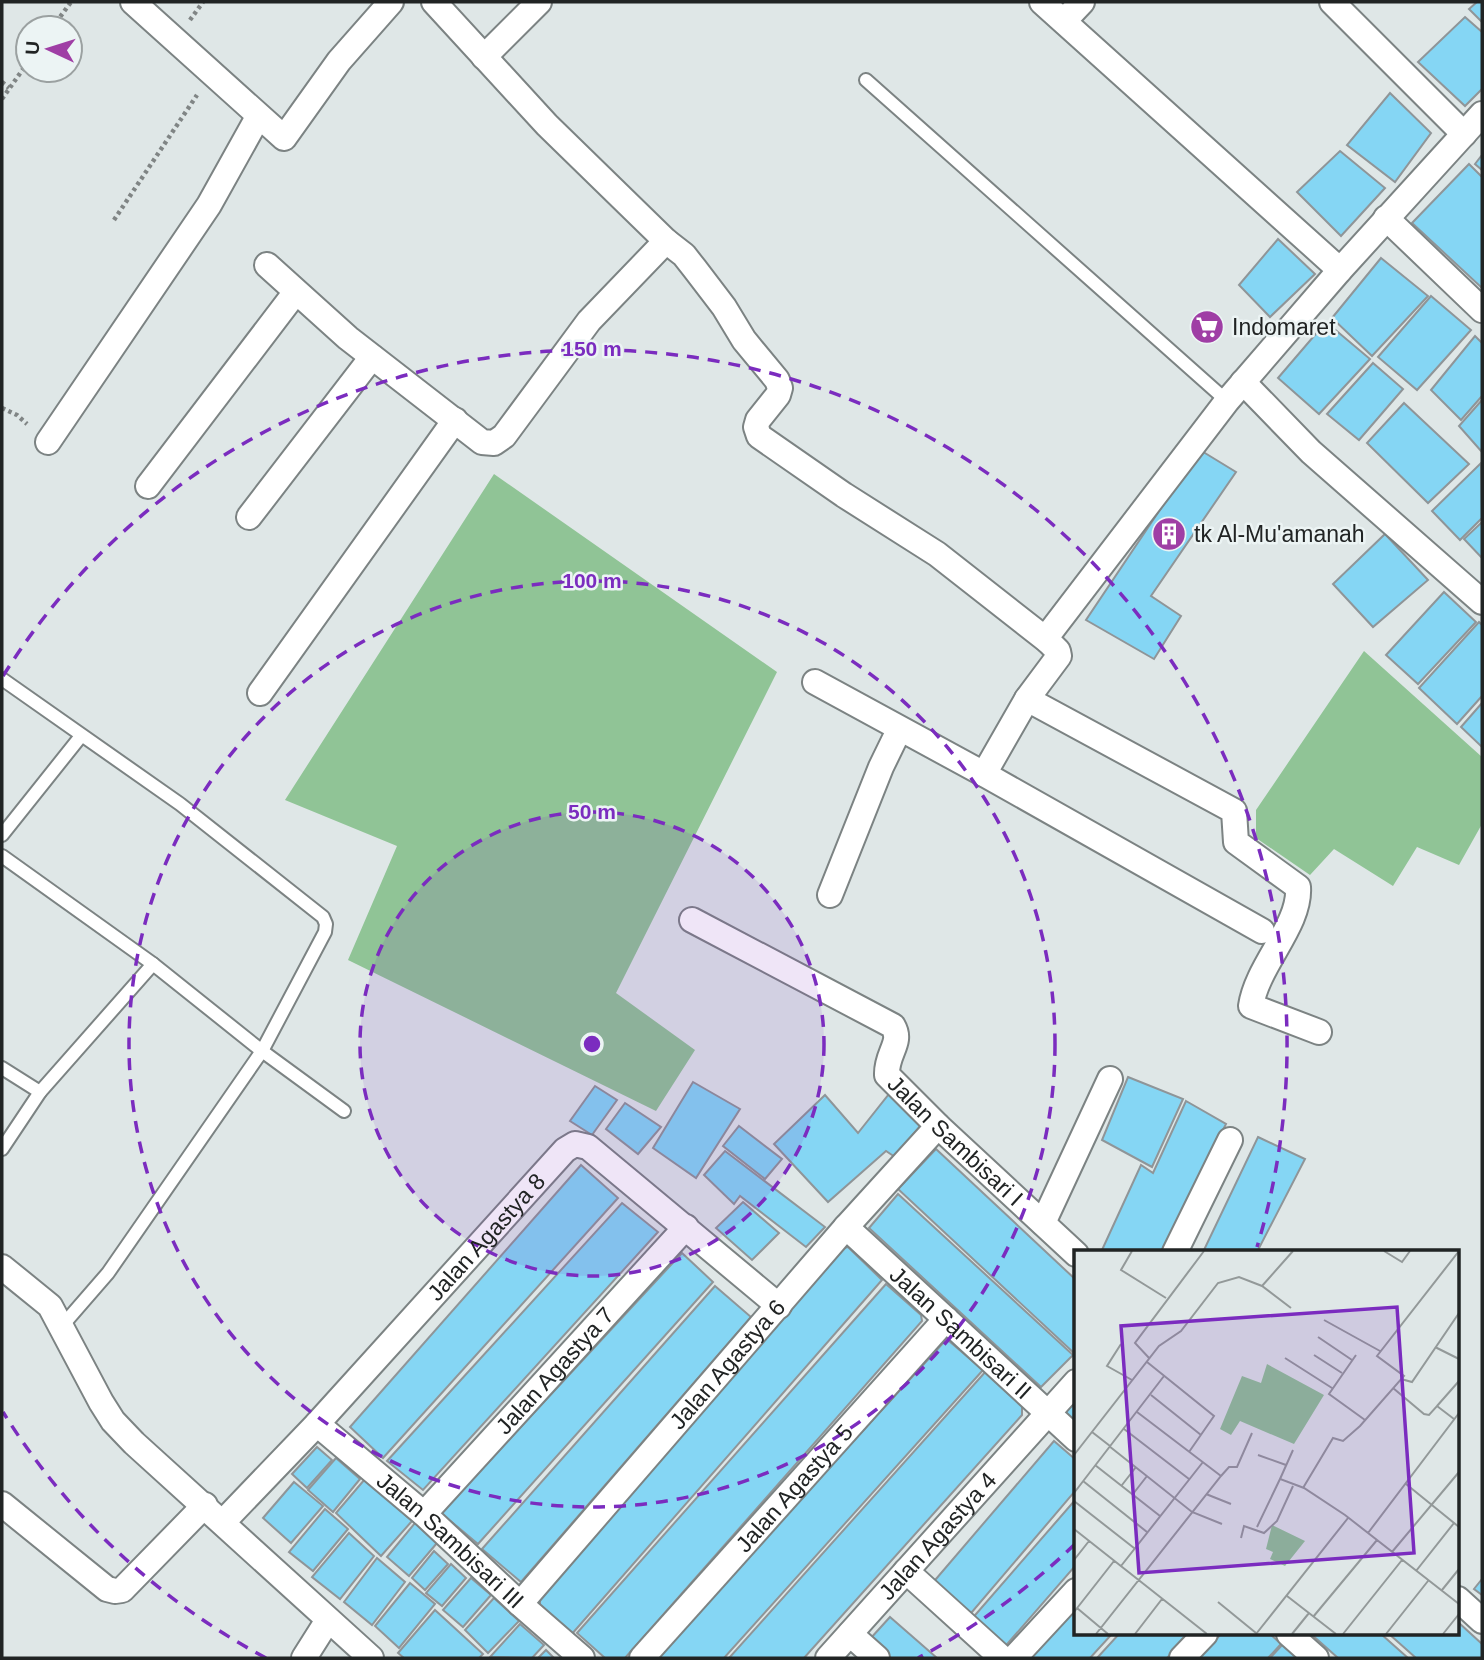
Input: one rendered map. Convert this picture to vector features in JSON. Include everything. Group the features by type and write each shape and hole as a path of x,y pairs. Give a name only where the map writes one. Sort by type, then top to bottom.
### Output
{"street":[{"path":"133,2 284,138 339,61 391,2"},
{"path":"435,2 547,125 666,241 684,255 724,307 744,340 777,380 780,388 758,420 756,427 759,436 844,495 937,554 1058,651 1059,656 1027,699 984,774"},
{"path":"484,57 539,2"},
{"path":"1042,2 1340,270"},
{"path":"1065,21 1082,2"},
{"path":"1332,2 1464,134"},
{"path":"1048,641 1048,635 1227,401 1386,218 1482,114"},
{"path":"48,442 209,205 258,117"},
{"path":"1386,218 1482,310"},
{"path":"267,265 295,293 372,357 482,442 494,443 504,436 589,321 666,241"},
{"path":"148,486 295,293"},
{"path":"250,517 372,357"},
{"path":"1243,382 1311,452 1482,602"},
{"path":"260,693 456,420"},
{"path":"815,682 1262,931"},
{"path":"1027,699 1234,811 1236,842 1298,887 1296,906 1260,975 1251,1006 1319,1032"},
{"path":"830,895 899,730"},
{"name":"Jalan Sambisari I","path":"692,920 892,1026 897,1033 896,1043 886,1062 887,1075 1074,1252"},
{"path":"1043,1223 1110,1079"},
{"name":"Jalan Agastya 6","path":"520,1604 846,1227 938,1126"},
{"path":"1176,1250 1230,1140"},
{"name":"Jalan Agastya 8","path":"223,1522 317,1424 565,1150 575,1144 588,1147 779,1306"},
{"name":"Jalan Agastya 7","path":"424,1514 686,1227"},
{"name":"Jalan Sambisari II","path":"846,1227 1074,1437"},
{"path":"2,1266 50,1306 113,1421 371,1658"},
{"name":"Jalan Agastya 5","path":"642,1658 946,1320"},
{"name":"Jalan Agastya 4","path":"828,1658 1074,1384"},
{"name":"Jalan Sambisari III","path":"317,1424 424,1514 582,1658"},
{"path":"2,1504 107,1589 115,1591 122,1590 205,1505"},
{"path":"906,1571 1002,1658"},
{"path":"1014,1658 1074,1593"},
{"path":"1460,1601 1482,1621"},
{"path":"304,1658 328,1620"},
{"path":"850,1634 877,1658"},
{"path":"1182,1658 1203,1636"},
{"path":"1291,1636 1316,1658"}],"lane":[{"path":"866,80 1227,401"},
{"path":"2,678 180,804 323,917 326,924 325,932 262,1051 108,1273 62,1326"},
{"path":"2,835 81,736"},
{"path":"2,856 153,964 262,1051 344,1111"},
{"path":"4,1142 40,1092 153,964"},
{"path":"2,1068 40,1092"}],"path":[{"path":"114,220 211,73"},
{"path":"2,99 14,81"},
{"path":"2,82 9,88"}],"green space":[{"path":"494,474 777,672 616,993 695,1050 656,1111 348,960 397,846 285,800"},
{"path":"1364,651 1482,757 1482,824 1459,865 1417,847 1393,886 1334,849 1310,875 1256,838 1256,810"}],"building":[{"path":"1477,2 1482,2 1482,22 1469,9"},
{"path":"1465,17 1482,32 1482,89 1465,106 1418,62"},
{"path":"1390,93 1431,133 1395,182 1347,145"},
{"path":"1340,151 1385,188 1341,236 1297,192"},
{"path":"1482,155 1482,170 1475,164"},
{"path":"1469,164 1482,177 1482,288 1412,223"},
{"path":"1278,239 1315,274 1270,317 1239,285"},
{"path":"1381,258 1428,296 1372,356 1332,318"},
{"path":"1431,296 1471,330 1417,390 1378,357"},
{"path":"1326,322 1370,359 1319,414 1278,378"},
{"path":"1475,336 1482,343 1482,396 1461,420 1431,390"},
{"path":"1373,363 1403,389 1359,440 1327,414"},
{"path":"1482,400 1482,452 1459,426"},
{"path":"1404,403 1469,464 1428,503 1367,443"},
{"name":"tk Al-Mu'amanah","path":"1200,450 1236,472 1151,596 1181,616 1154,659 1086,620"},
{"path":"1481,463 1482,518 1460,540 1432,511"},
{"path":"1482,522 1482,558 1464,539"},
{"path":"1385,534 1428,580 1373,627 1333,584"},
{"path":"1444,592 1476,622 1418,684 1386,655"},
{"path":"1479,622 1482,625 1482,696 1457,724 1419,688"},
{"path":"1482,703 1482,747 1461,727"},
{"path":"1128,1077 1183,1099 1152,1167 1102,1140"},
{"path":"693,1082 740,1109 696,1178 653,1148"},
{"path":"595,1086 617,1100 592,1135 570,1121"},
{"path":"889,1094 922,1124 895,1157 886,1151 828,1202 774,1144 825,1095 858,1133"},
{"path":"1186,1101 1226,1124 1162,1250 1102,1250 1141,1165 1153,1173"},
{"path":"625,1103 661,1127 638,1154 606,1129"},
{"path":"739,1126 782,1159 765,1179 723,1146"},
{"path":"1258,1137 1305,1159 1258,1250 1204,1250"},
{"path":"936,1149 1074,1278 1074,1353 898,1189"},
{"path":"725,1151 825,1227 806,1247 740,1196 734,1204 704,1175"},
{"path":"581,1165 618,1198 383,1458 350,1427"},
{"path":"898,1194 1073,1355 1041,1387 869,1228"},
{"path":"743,1202 779,1233 752,1260 716,1228"},
{"path":"622,1203 658,1232 423,1490 387,1461"},
{"path":"848,1247 882,1280 571,1635 540,1609 540,1598 839,1249"},
{"path":"682,1253 713,1282 478,1544 441,1513"},
{"path":"886,1284 921,1315 922,1321 625,1658 605,1658 577,1633"},
{"path":"715,1286 751,1317 521,1582 482,1549"},
{"path":"949,1341 983,1370 724,1658 655,1658 944,1342"},
{"path":"987,1370 1022,1403 1022,1415 804,1658 729,1658"},
{"path":"1074,1400 1074,1422 1063,1412"},
{"path":"1054,1441 1074,1458 1074,1492 966,1619 930,1586"},
{"path":"317,1447 332,1460 307,1488 292,1474"},
{"path":"336,1458 360,1479 333,1512 308,1490"},
{"path":"365,1479 412,1521 381,1556 336,1513"},
{"path":"294,1482 323,1506 291,1543 263,1518"},
{"path":"1074,1501 1074,1567 1002,1650 970,1621"},
{"path":"325,1509 348,1529 313,1571 289,1552"},
{"path":"415,1523 437,1543 409,1576 387,1557"},
{"path":"349,1533 374,1556 340,1599 312,1577"},
{"path":"434,1551 448,1564 425,1590 412,1578"},
{"path":"377,1558 405,1582 372,1625 344,1602"},
{"path":"451,1564 466,1578 442,1606 426,1593"},
{"path":"471,1578 491,1595 463,1627 443,1610"},
{"path":"1482,1579 1482,1595 1474,1589"},
{"path":"410,1583 435,1604 399,1648 375,1626"},
{"path":"494,1598 519,1621 488,1653 465,1630"},
{"path":"1074,1605 1074,1636 1110,1636 1090,1658 1026,1658"},
{"path":"435,1610 483,1654 479,1658 404,1658 398,1653"},
{"path":"890,1617 937,1658 891,1658 870,1639"},
{"path":"520,1624 544,1645 532,1658 490,1657"},
{"path":"1460,1624 1482,1644 1482,1658 1416,1658 1391,1636 1460,1636"},
{"path":"1117,1636 1188,1636 1167,1658 1097,1658"},
{"path":"1219,1636 1272,1636 1281,1644 1268,1658 1198,1658"},
{"path":"1313,1636 1383,1636 1408,1658 1338,1658"},
{"path":"1283,1644 1299,1658 1270,1658"},
{"path":"546,1650 554,1658 538,1658"}],"place":[{"name":"Indomaret","path":"1207,327"},
{"name":"tk Al-Mu'amanah","path":"1169,534"}]}
